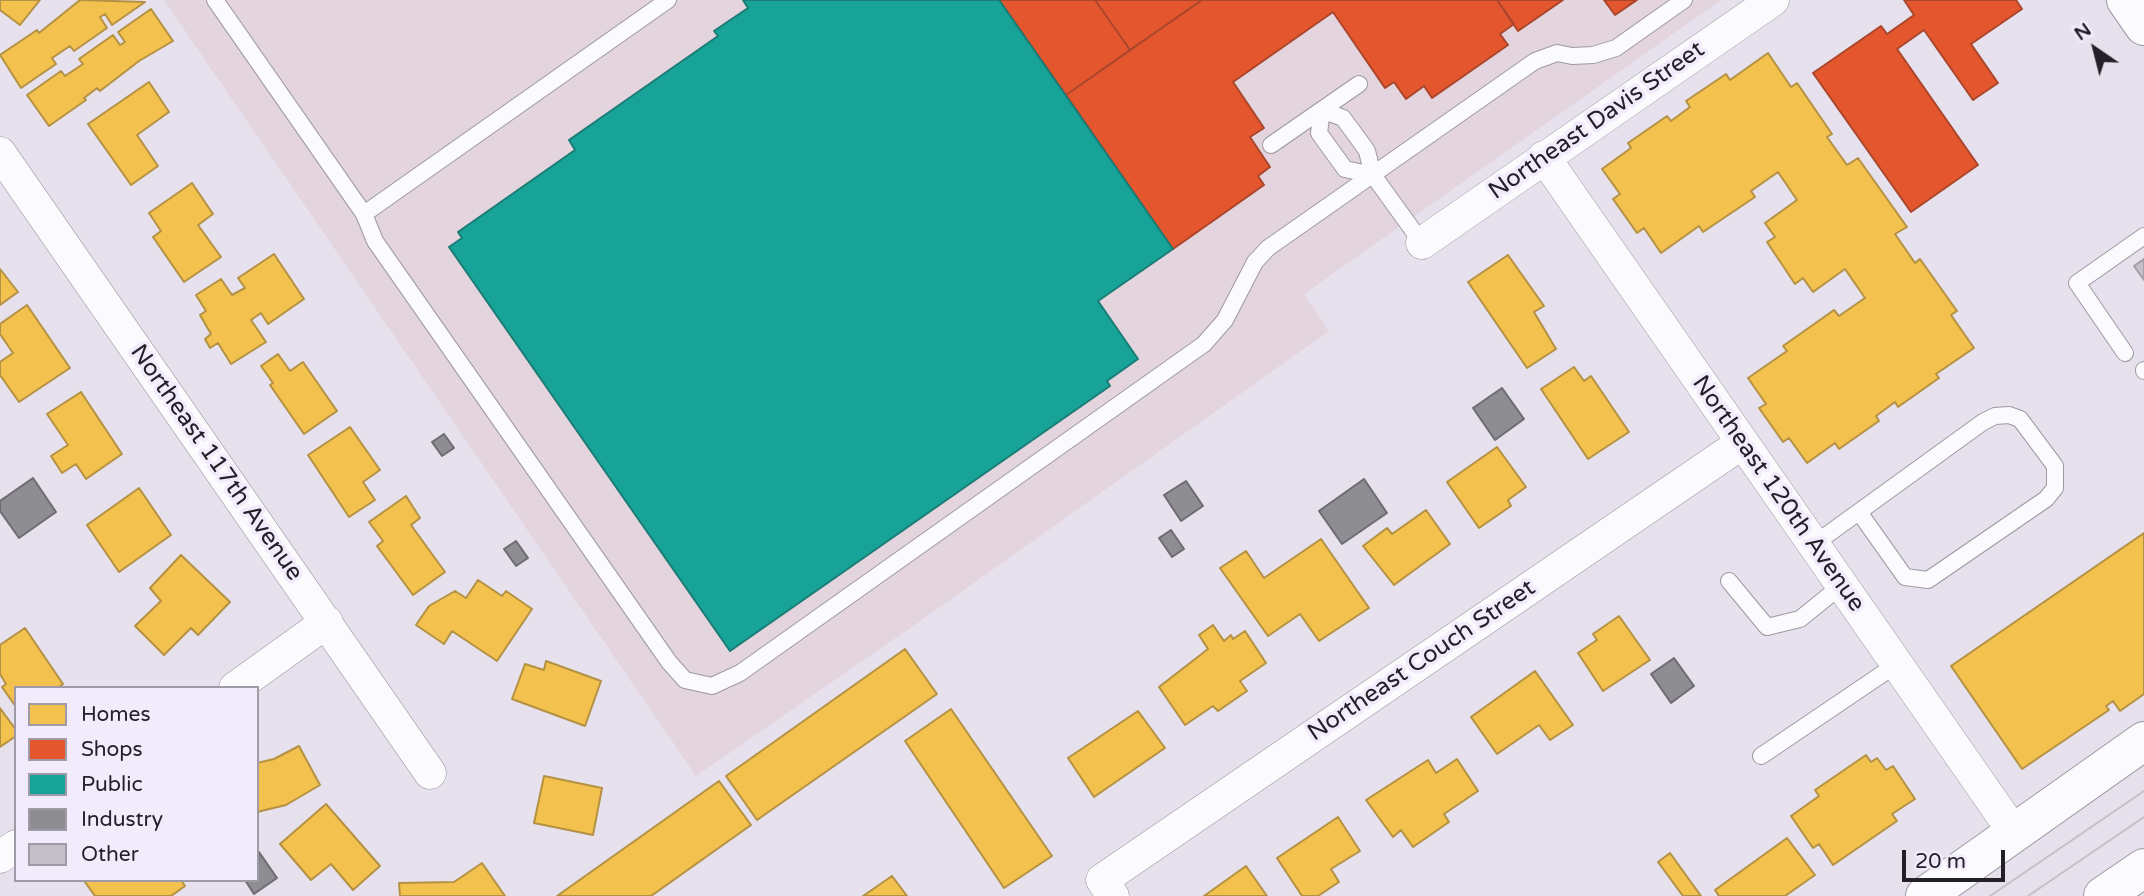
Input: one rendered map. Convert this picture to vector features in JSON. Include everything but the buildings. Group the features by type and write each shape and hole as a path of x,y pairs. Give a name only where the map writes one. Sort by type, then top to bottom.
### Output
{"street":[{"name":"Northeast Davis Street","path":"1422,243 1773,0"},
{"path":"2126,0 2144,26"},
{"name":"Northeast 117th Avenue","path":"0,153 430,773"},
{"name":"Northeast 120th Avenue","path":"1544,157 2012,831"},
{"name":"Northeast Couch Street","path":"1107,888 1742,443"},
{"path":"238,686 327,622"},
{"path":"1925,896 2012,831 2144,741"},
{"path":"2103,896 2144,867"}],"lane":[{"path":"215,0 364,214 375,241 669,662 685,680 712,686 740,673 1204,344 1225,320 1255,262 1268,248 1535,61 1557,53 1572,56 1593,55 1616,48 1684,0"},
{"path":"364,214 668,0"},
{"path":"1271,145 1359,84"},
{"path":"1322,110 1319,133 1345,169 1373,175"},
{"path":"1322,110 1343,118 1367,151 1373,175 1422,243"},
{"path":"2125,353 2077,283 2144,236"},
{"path":"1813,545 1859,512 1995,416 2009,415 2020,419 2055,466 2055,488 2046,499 1928,580 1905,577 1859,512"},
{"path":"1730,581 1767,627 1800,619 1842,585"},
{"path":"1761,755 1897,664"}],"shaded area":[{"path":"164,0 1721,0 1304,294 1329,331 696,776"}],"tram line":[{"path":"1990,896 2144,791"},
{"path":"2028,896 2144,817"}]}
